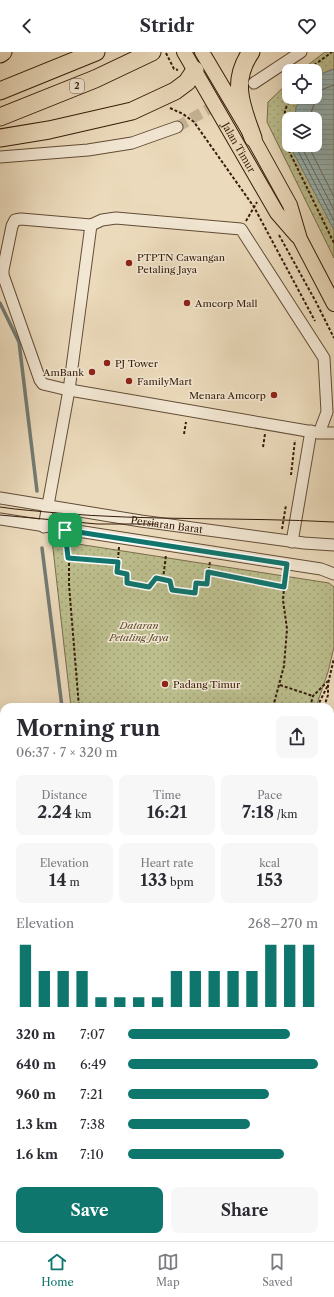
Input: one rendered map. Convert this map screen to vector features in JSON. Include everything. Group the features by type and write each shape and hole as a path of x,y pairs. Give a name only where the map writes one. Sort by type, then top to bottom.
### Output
{"highway":[{"name":"2","path":"0,91 96,52"},
{"name":"2","path":"0,117 95,79 152,52"},
{"path":"251,52 242,70 239,83 239,94 240,104 253,138"},
{"path":"0,138 49,130 132,111 175,91 187,82 190,61"}],"main road":[{"name":"Jalan Timur","path":"203,54 253,138 290,205 300,239 334,304"},
{"name":"Jalan Timur","path":"190,61 277,213 300,239"}],"street":[{"path":"254,83 301,52"},
{"path":"0,157 88,150 132,144 177,127"},
{"path":"0,147 49,130"},
{"path":"292,542 315,432 327,412 324,358 241,229 116,218 102,220 91,224 21,219 15,220 12,226 2,270 40,380 43,384 69,390 315,432 334,433"},
{"path":"44,527 69,390 91,224"},
{"name":"Persiaran Barat","path":"0,498 141,521 292,542 334,545"},
{"name":"Persiaran Barat","path":"0,519 321,569 334,574"}],"path":[{"path":"165,52 174,69 178,70"},
{"path":"316,64 332,52"},
{"path":"288,104 285,110 284,124 288,149 334,243"},
{"path":"170,108 183,114 194,122 254,207 316,323"},
{"path":"241,229 259,199 266,192"},
{"path":"263,447 265,430"},
{"path":"290,480 295,441 292,436"},
{"path":"282,529 287,502"},
{"path":"65,530 79,703"},
{"path":"162,579 167,545"},
{"path":"119,546 117,572 127,574 127,583 149,587 156,578 170,581 172,590 195,593 196,583 207,584 210,560"},
{"path":"68,558 118,562"},
{"path":"274,703 284,666 287,629 283,600 287,564"},
{"path":"208,572 284,587"},
{"path":"319,703 328,684 334,658"},
{"path":"311,703 313,696 329,680"},
{"path":"325,703 328,695 328,684"},
{"path":"280,685 313,696"}],"green space":[{"path":"325,52 334,52 334,258 267,122 268,102 282,89 282,104 322,104 322,64 309,64"},
{"name":"Dataran Petaling Jaya","path":"52,540 329,583 334,587 334,647 328,672 317,703 71,703"}],"water":[{"path":"334,69 334,230 293,152 322,152 322,112 296,112 298,104 322,104 322,74"}],"waterway":[{"path":"0,303 19,342 37,491"},
{"path":"42,548 61,703"}],"tunnel":[{"path":"177,127 254,83"}],"tram line":[{"path":"0,507 57,513 127,517 334,522"},
{"path":"0,515 97,524 156,524"}],"place":[{"name":"PTPTN Cawangan Petaling Jaya","path":"129,263"},
{"name":"Amcorp Mall","path":"187,303"},
{"name":"PJ Tower","path":"107,363"},
{"name":"AmBank","path":"92,372"},
{"name":"FamilyMart","path":"129,381"},
{"name":"Menara Amcorp","path":"274,395"},
{"name":"Padang Timur","path":"165,684"}],"route":[{"path":"65,530 287,564 284,587 208,572 207,584 196,583 195,593 172,590 170,581 156,578 149,587 127,583 127,574 117,572 118,562 68,558 65,530"}]}
